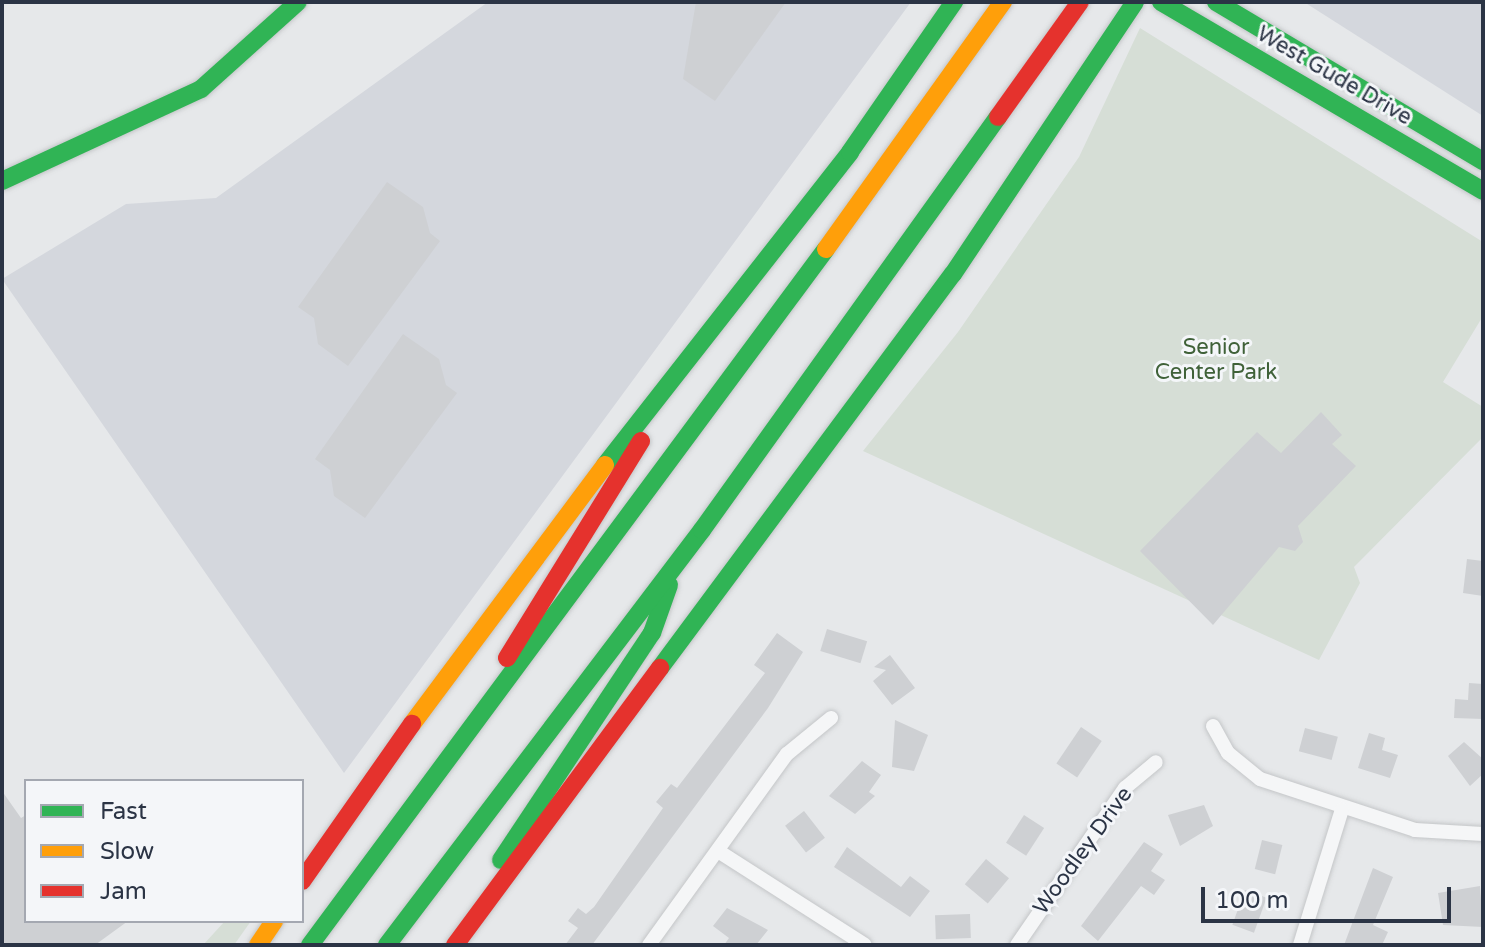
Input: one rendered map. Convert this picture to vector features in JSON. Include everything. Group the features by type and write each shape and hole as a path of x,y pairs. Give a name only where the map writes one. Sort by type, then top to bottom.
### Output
{"main road":[{"path":"2,181 201,89 298,2"},
{"path":"304,878 500,598 850,152 954,2"},
{"path":"310,945 761,341 1003,2"},
{"path":"387,945 678,561 1080,2"},
{"path":"455,945 953,274 1135,2"},
{"name":"West Gude Drive","path":"1161,2 1483,191"},
{"name":"West Gude Drive","path":"1216,2 1483,161"},
{"path":"455,749 556,573 718,321"},
{"path":"444,945 652,633 678,561"},
{"path":"258,945 273,923"}],"street":[{"path":"649,945 787,754 831,718"},
{"path":"1213,726 1228,753 1260,779 1342,809 1415,830 1483,834"},
{"name":"Woodley Drive","path":"1017,945 1125,788 1156,762"},
{"path":"1300,945 1342,809"},
{"path":"718,851 865,945"}],"shaded area":[{"path":"488,2 911,2 344,773 2,279 126,204 216,198"},
{"path":"1304,2 1483,2 1483,116"}],"green space":[{"name":"Senior Center Park","path":"1140,28 1483,242 1483,316 1443,382 1483,407 1483,437 1354,567 1360,583 1319,660 863,451 958,332 1079,157"},
{"path":"223,923 250,923 234,945 203,945"}],"building":[{"path":"696,2 786,2 715,101 683,79"},
{"path":"387,182 423,207 430,233 440,241 348,366 318,344 314,318 298,307"},
{"path":"403,334 439,359 446,385 457,393 365,518 334,496 330,470 315,459"},
{"path":"1321,412 1342,435 1332,444 1356,466 1298,526 1303,542 1295,551 1279,547 1213,625 1140,551 1257,432 1281,453"},
{"path":"1467,559 1483,561 1483,596 1463,593"},
{"path":"827,629 867,641 860,663 820,651"},
{"path":"777,633 803,652 768,708 592,945 565,945 578,928 568,921 578,908 586,914 594,907 663,808 656,802 671,784 677,788 765,673 754,665"},
{"path":"890,655 915,688 892,705 873,681 886,670 874,667"},
{"path":"1469,683 1483,684 1483,719 1454,718 1455,699 1468,700"},
{"path":"895,720 928,735 914,771 892,767"},
{"path":"1081,727 1102,741 1077,777 1056,763"},
{"path":"1305,728 1338,737 1332,760 1299,751"},
{"path":"1369,733 1385,738 1382,750 1398,755 1390,778 1358,768"},
{"path":"1464,742 1483,759 1483,774 1470,786 1448,756"},
{"path":"862,761 881,775 869,792 875,796 855,814 829,796"},
{"path":"2,791 21,818 24,816 24,923 125,923 95,945 2,945"},
{"path":"1204,805 1213,826 1180,846 1168,815"},
{"path":"804,811 825,838 806,853 785,826"},
{"path":"1024,815 1044,828 1026,856 1006,843"},
{"path":"1262,840 1282,845 1275,874 1255,869"},
{"path":"1144,842 1163,854 1151,871 1165,880 1154,895 1141,886 1098,941 1081,926"},
{"path":"847,847 901,887 910,876 930,891 910,917 834,867"},
{"path":"986,859 1009,878 988,904 965,884"},
{"path":"1373,868 1393,877 1373,925 1388,932 1382,945 1344,945"},
{"path":"1480,886 1483,927 1443,925 1438,893"},
{"path":"1245,890 1267,898 1254,933 1232,925"},
{"path":"727,908 768,930 756,945 724,945 729,938 713,926"},
{"path":"970,914 971,938 936,939 935,915"}],"traffic: fast":[{"path":"2,181 201,89 298,2"},
{"path":"605,465 850,152 954,2"},
{"path":"660,668 953,274 1135,2"},
{"path":"1161,2 1483,191"},
{"path":"1216,2 1483,161"},
{"path":"387,945 702,530 998,117"},
{"path":"310,945 826,249"},
{"path":"501,860 652,633 669,585"}],"traffic: slow":[{"path":"826,249 1003,2"},
{"path":"412,724 605,465"},
{"path":"258,945 273,923"}],"traffic: jam":[{"path":"998,117 1080,2"},
{"path":"507,658 641,441"},
{"path":"455,945 660,668"},
{"path":"304,878 412,724"}]}
